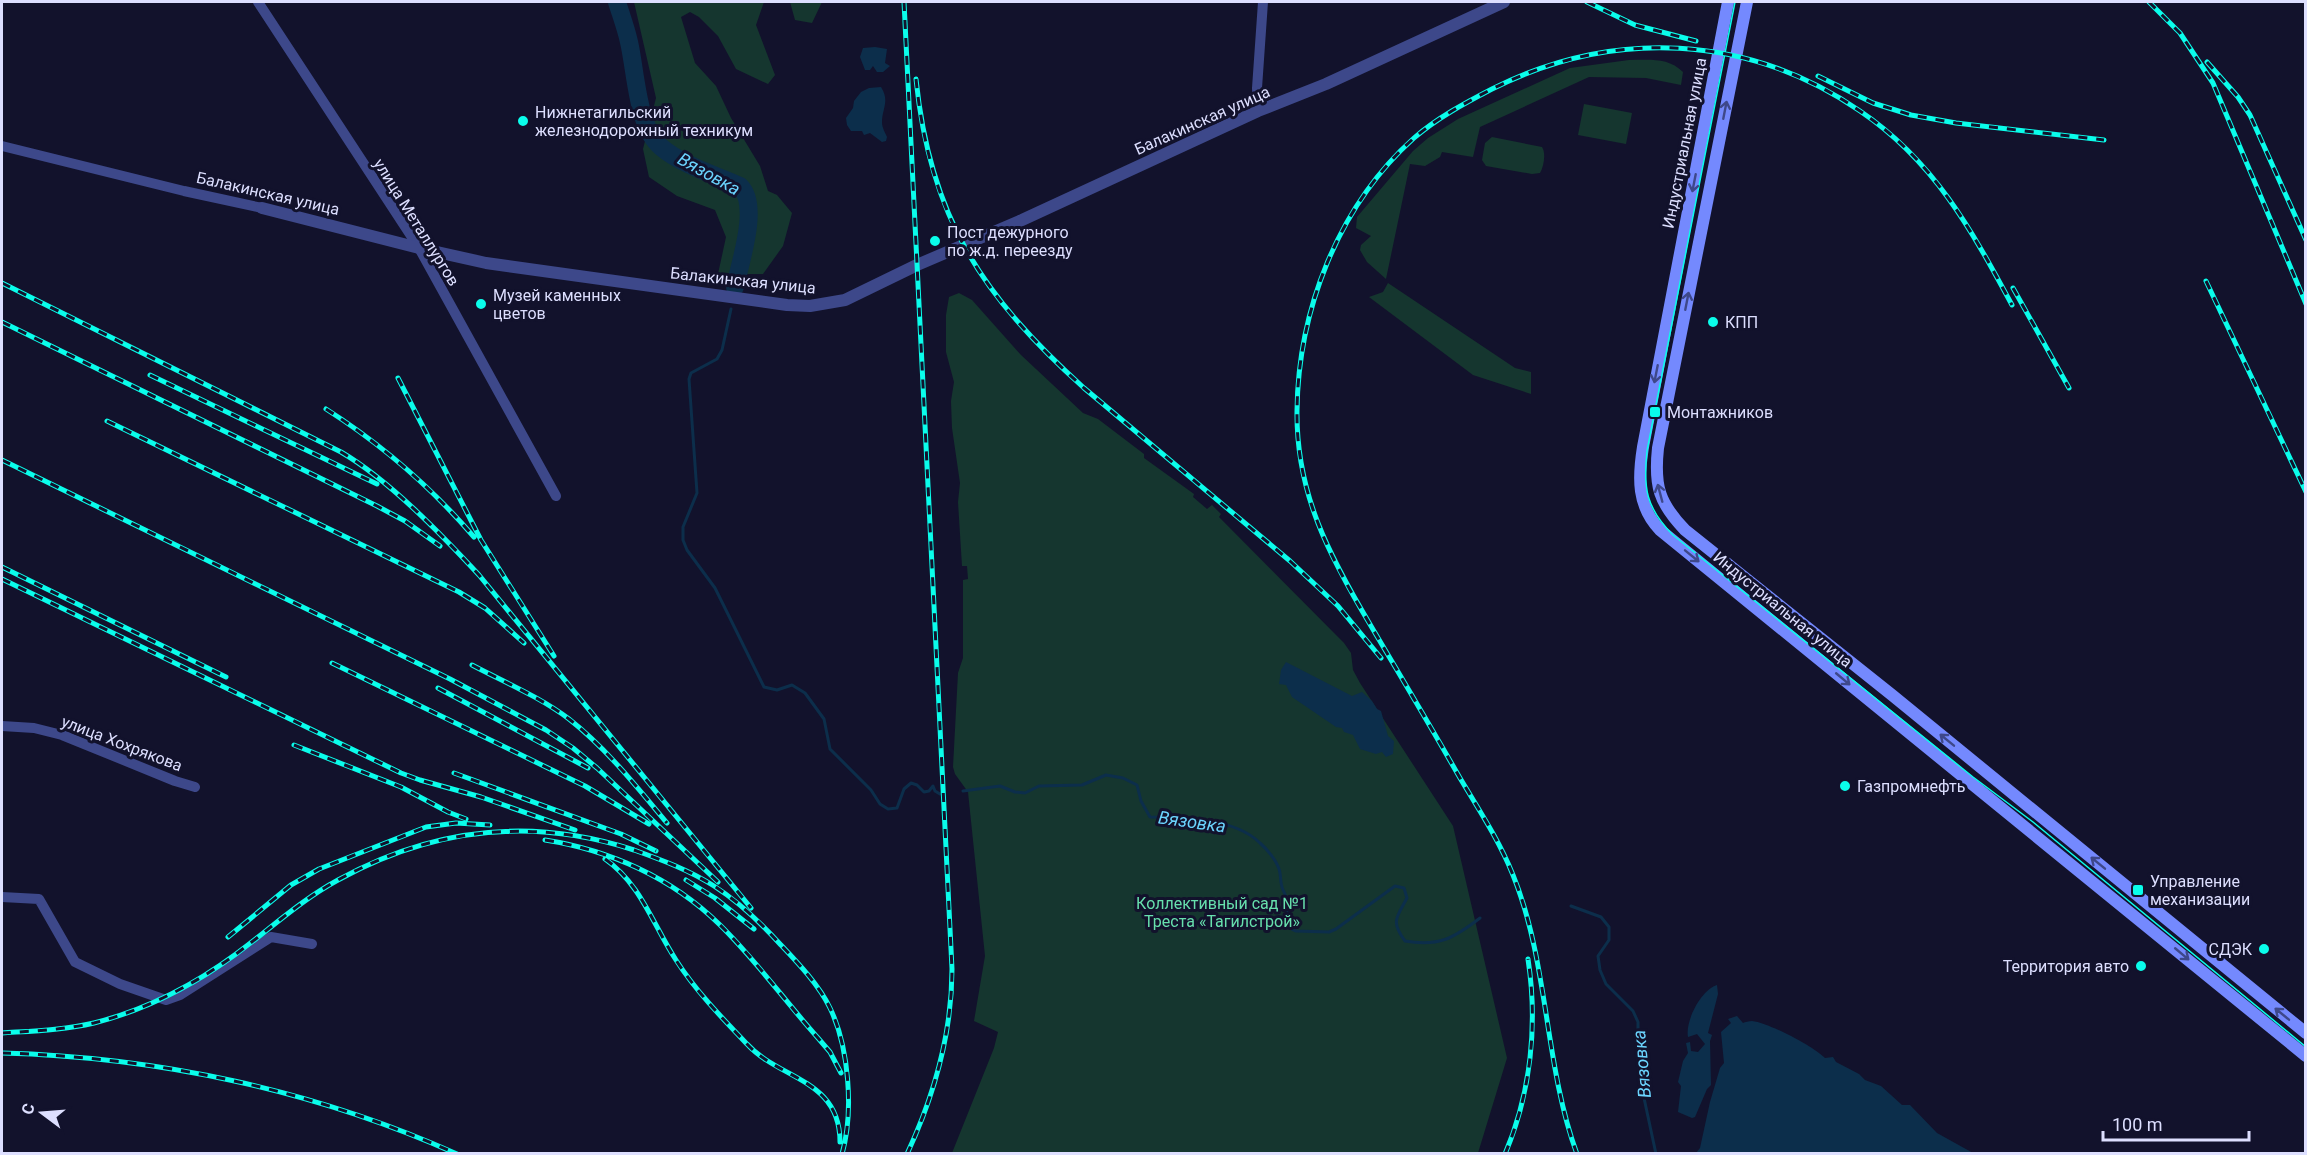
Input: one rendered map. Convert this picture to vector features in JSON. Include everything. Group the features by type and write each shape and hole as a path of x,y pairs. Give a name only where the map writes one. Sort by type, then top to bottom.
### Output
{"main road":[{"name":"Индустриальная улица","path":"1728,2 1642,453 1640,484 1645,510 1660,530 2306,1056"},
{"name":"Индустриальная улица","path":"1747,2 1659,448 1657,476 1663,503 1685,530 1892,694 2306,1033"}],"street":[{"name":"улица Металлургов","path":"258,2 419,248 556,496"},
{"path":"1258,111 1257,88 1263,2"},
{"name":"Балакинская улица","path":"2,146 184,191 262,207 419,248 486,262 787,305 824,305 845,300 916,265 1022,220 1258,111 1326,84 1504,2"},
{"name":"улица Хохрякова","path":"2,726 34,728 56,733 195,787"},
{"path":"2,897 39,898 75,962 120,984 159,999 172,1000 271,937 312,944"}],"green space":[{"path":"634,2 764,2 756,25 775,75 768,84 736,69 718,36 699,17 690,12 681,17 695,63 716,86 731,118 760,166 768,191 777,195 792,213 783,246 763,274 718,274 726,237 715,210 677,196 649,177 643,149 656,98"},
{"path":"790,2 822,2 812,23 795,20"},
{"path":"1629,60 1658,60 1671,64 1683,72 1681,85 1646,78 1589,77 1480,127 1473,157 1442,152 1440,157 1425,166 1410,164 1386,279 1367,262 1360,250 1361,245 1371,236 1356,228 1357,217 1413,151 1428,138 1458,119 1570,68"},
{"path":"1584,104 1632,113 1626,144 1578,135"},
{"path":"1492,137 1542,147 1544,160 1540,173 1532,174 1486,166 1482,160 1485,143"},
{"path":"1388,283 1515,368 1531,372 1531,394 1473,375 1369,297 1383,292"},
{"name":"Коллективный сад №1 Треста «Тагилстрой»","path":"959,293 972,300 1021,355 1083,413 1098,419 1144,454 1144,458 1194,494 1193,497 1207,509 1212,505 1221,514 1219,517 1344,643 1351,653 1353,670 1360,683 1453,826 1507,1058 1478,1153 952,1153 994,1048 998,1032 974,1021 985,956 968,792 955,774 953,767 958,673 963,658 963,580 968,579 967,566 962,566 958,502 960,483 952,428 951,401 954,382 946,352 946,315 949,297"}],"water":[{"path":"863,48 887,49 885,63 890,66 883,72 877,72 873,66 870,70 865,70 860,57"},
{"path":"881,87 885,97 882,124 887,137 886,141 882,142 870,133 864,135 862,131 851,131 846,118 861,92 869,88"},
{"path":"1286,662 1352,696 1362,692 1381,711 1388,736 1394,741 1393,754 1386,757 1382,752 1376,754 1360,749 1353,735 1344,732 1342,728 1336,727 1292,697 1286,685 1279,684 1281,670"},
{"path":"1717,985 1718,994 1708,1033 1712,1035 1710,1041 1711,1085 1695,1117 1692,1118 1678,1112 1681,1086 1678,1082 1683,1061 1688,1053 1686,1043 1690,1042 1691,1051 1698,1052 1705,1044 1697,1034 1688,1037 1689,1023 1700,999"},
{"path":"1737,1016 1743,1023 1752,1021 1769,1026 1801,1042 1825,1058 1833,1057 1836,1062 1859,1074 1865,1080 1881,1086 1902,1105 1910,1105 1937,1133 1973,1153 1696,1153 1700,1148 1720,1068 1724,1063 1721,1032 1731,1023 1728,1019"}],"waterway":[{"name":"Вязовка","path":"617,2 629,42 642,113 653,138 661,147 679,159 740,186 746,195 749,220 735,287"},
{"path":"731,309 722,350 717,359 691,373 689,379 697,493 683,527 683,540 687,550 715,588 764,687 777,690 792,685 805,693 824,719 830,749 871,790 880,804 888,809 897,808 904,789 911,783 924,792 929,791 933,786 940,794"},
{"name":"Вязовка","path":"963,791 1000,786 1025,793 1039,786 1082,785 1106,775 1123,778 1137,785 1141,801 1150,817 1193,819 1223,824 1237,828 1260,843 1278,866 1288,904 1286,921 1296,931 1329,932 1336,929 1395,886 1404,888 1407,898 1396,924 1405,941 1437,942 1454,936 1480,918"},
{"name":"Вязовка","path":"1571,906 1601,917 1609,927 1609,940 1598,956 1600,970 1606,984 1633,1011 1638,1022 1638,1061 1641,1084 1656,1154"}],"tram line":[{"path":"1735,2 1647,451 1646,487 1657,516 1673,535 1973,777 2033,822 2306,1047"}],"railway":[{"path":"904,2 952,969 949,1017 940,1064 917,1132 907,1154"},
{"path":"1587,2 1635,25 1696,41"},
{"path":"2149,2 2180,33 2213,83 2306,304"},
{"path":"1577,1154 1558,1085 1534,943 1513,875 1488,825 1342,575 1318,524 1302,470 1297,411 1299,373 1305,336 1314,299 1327,262 1344,228 1364,195 1387,165 1414,138 1442,117 1492,89 1538,69 1585,56 1632,49 1679,48 1726,54 1772,66 1817,85 1860,111 1886,131 1930,174 1948,198 2012,305"},
{"path":"2207,62 2238,97 2250,115 2306,240"},
{"path":"1818,76 1873,103 1911,115 1956,123 2104,140"},
{"path":"916,79 923,128 934,173 948,214 967,251 990,286 1017,320 1084,388 1290,561 1338,606 1381,658"},
{"path":"2206,281 2306,492"},
{"path":"2,283 341,452 396,492 479,575 751,908"},
{"path":"2013,288 2069,388"},
{"path":"2,322 377,506 405,521 440,546"},
{"path":"150,375 377,484"},
{"path":"398,378 481,540 554,656"},
{"path":"326,409 404,467 474,537"},
{"path":"107,421 459,592 485,608 524,643"},
{"path":"2,460 450,679 546,730 597,768 718,882"},
{"path":"2,567 226,677"},
{"path":"2,579 401,773 481,797 575,830"},
{"path":"332,663 585,786 649,824"},
{"path":"472,665 534,697 569,719 609,755 667,823"},
{"path":"438,688 588,768"},
{"path":"294,745 401,787 466,819"},
{"path":"454,773 621,834 656,851"},
{"path":"228,937 291,885 319,869 426,827 456,823 490,825"},
{"path":"2,1033 48,1030 94,1023 150,1004 220,965 324,888 374,862 410,849 446,839 483,833 520,831 558,833 634,850 705,880 749,913 801,967 830,1008 842,1041 848,1080 848,1119 842,1154"},
{"path":"545,840 593,851 639,868 701,908 732,937 830,1052 841,1073"},
{"path":"605,859 628,880 683,971 719,1014 760,1056 806,1083 830,1105 837,1121 840,1142"},
{"path":"686,880 715,898 754,929"},
{"path":"1505,1154 1521,1107 1530,1058 1532,1008 1528,959"},
{"path":"2,1053 119,1061 234,1081 348,1112 403,1131 457,1154"}],"place":[{"name":"Нижнетагильский железнодорожный техникум","path":"523,121"},
{"name":"Пост дежурного по ж.д. переезду","path":"935,241"},
{"name":"Музей каменных цветов","path":"481,304"},
{"name":"КПП","path":"1713,322"},
{"name":"Монтажников","path":"1655,412"},
{"name":"Газпромнефть","path":"1845,786"},
{"name":"Управление механизации","path":"2138,890"},
{"name":"СДЭК","path":"2264,949"},
{"name":"Территория авто","path":"2141,966"}]}
